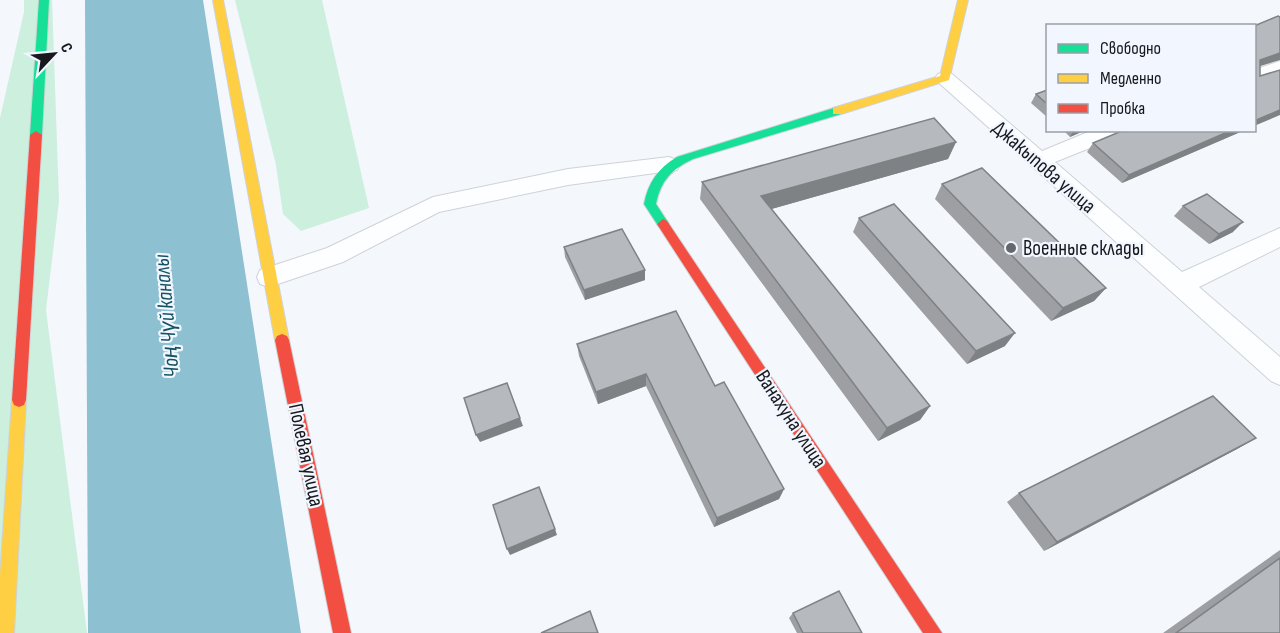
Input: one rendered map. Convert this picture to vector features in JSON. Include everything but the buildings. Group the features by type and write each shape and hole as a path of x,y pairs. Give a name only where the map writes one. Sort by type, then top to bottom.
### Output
{"street":[{"path":"4,633 44,0"},
{"name":"Полевая улица","path":"218,0 269,277 342,633"},
{"path":"269,277 335,255 433,205 568,177 669,165 689,156 945,78 963,0"},
{"path":"1256,76 1280,67"},
{"name":"Джакыпова улица","path":"945,78 1280,373"},
{"path":"1037,160 1110,132"},
{"name":"Ванахуна улица","path":"669,165 653,184 650,204 933,633"},
{"path":"1179,285 1280,237"}],"green space":[{"path":"24,0 52,0 59,201 46,310 87,633 0,633 0,118 24,12"},
{"path":"235,0 322,0 369,208 301,231 283,214 276,165"}],"water":[{"name":"Чоң Чүй каналы","path":"85,0 203,0 301,633 88,633"}],"traffic: fast":[{"path":"36,135 44,0"},
{"path":"663,224 650,204 658,180 673,164 689,156 837,111"}],"traffic: slow":[{"path":"218,0 282,340"},
{"path":"837,111 945,78 963,0"},
{"path":"5,633 19,400"}],"traffic: jam":[{"path":"19,400 36,135"},
{"path":"663,224 933,633"},
{"path":"282,340 342,633"}],"place":[{"name":"Военные склады","path":"1011,248"}]}
